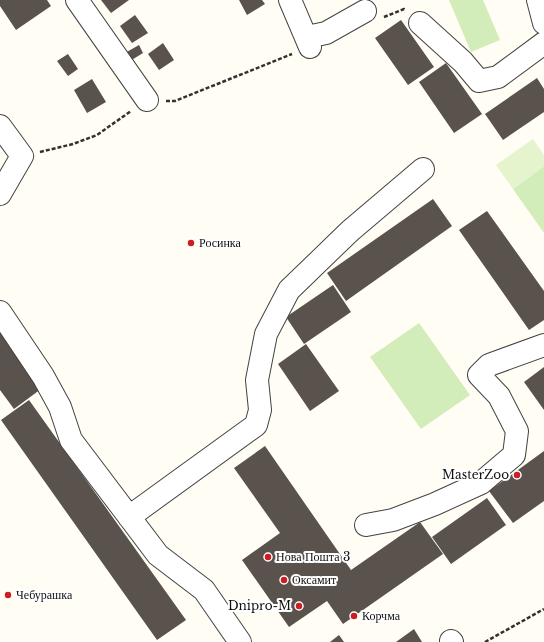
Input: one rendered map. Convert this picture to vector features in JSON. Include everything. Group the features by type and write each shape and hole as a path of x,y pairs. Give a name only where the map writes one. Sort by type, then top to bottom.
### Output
{"street":[{"path":"77,0 147,100"},
{"path":"290,0 308,42 326,33 374,14"},
{"path":"538,0 544,23"},
{"path":"420,23 463,62 479,81 498,77 544,43"},
{"path":"0,126 22,156 0,194"},
{"path":"129,517 256,426 260,410 257,380 266,334 289,290 350,231 423,169"},
{"path":"0,312 43,376 60,407 71,440 158,555 204,590 234,630 240,642"},
{"path":"366,525 393,520 435,504 481,483 514,455 517,431 499,396 479,375 489,365 544,345"}],"path":[{"path":"374,14 404,9 420,23"},
{"path":"22,156 73,144 97,135 147,100 175,101 308,42"},
{"path":"485,642 544,609"}],"green space":[{"path":"449,0 483,0 500,40 471,52"},
{"path":"533,139 544,155 544,166 513,189 496,165"},
{"path":"544,166 544,233 513,189"},
{"path":"419,323 470,395 421,429 370,357"}],"building":[{"path":"0,0 47,0 51,6 16,30 0,6"},
{"path":"101,0 129,0 111,13"},
{"path":"239,0 262,0 265,4 247,15"},
{"path":"135,15 148,33 132,43 120,26"},
{"path":"401,20 434,67 408,85 375,38"},
{"path":"163,43 174,60 159,70 148,54"},
{"path":"139,45 143,53 130,61 125,53"},
{"path":"68,54 78,69 68,76 57,61"},
{"path":"446,63 482,114 454,133 419,82"},
{"path":"537,78 544,89 544,112 503,140 485,114"},
{"path":"92,79 106,102 87,113 74,90"},
{"path":"433,199 452,226 346,301 327,273"},
{"path":"487,211 544,291 544,320 529,330 459,230"},
{"path":"333,285 351,312 304,344 286,317"},
{"path":"0,331 41,389 14,409 0,390"},
{"path":"306,344 339,391 310,411 278,364"},
{"path":"544,367 544,410 524,382"},
{"path":"29,400 186,620 157,640 1,420"},
{"path":"265,446 351,570 420,522 443,554 343,624 327,601 289,627 242,560 280,533 234,468"},
{"path":"544,451 544,501 513,523 489,491"},
{"path":"487,498 506,525 451,564 432,537"},
{"path":"414,629 422,642 396,642"},
{"path":"339,635 344,642 330,642"}],"place":[{"name":"Росинка","path":"191,243"},
{"name":"MasterZoo","path":"517,475"},
{"name":"Нова Пошта 3","path":"268,557"},
{"name":"Оксамит","path":"284,580"},
{"name":"Чебурашка","path":"8,595"},
{"name":"Dnipro-M","path":"299,606"},
{"name":"Корчма","path":"354,616"}]}
